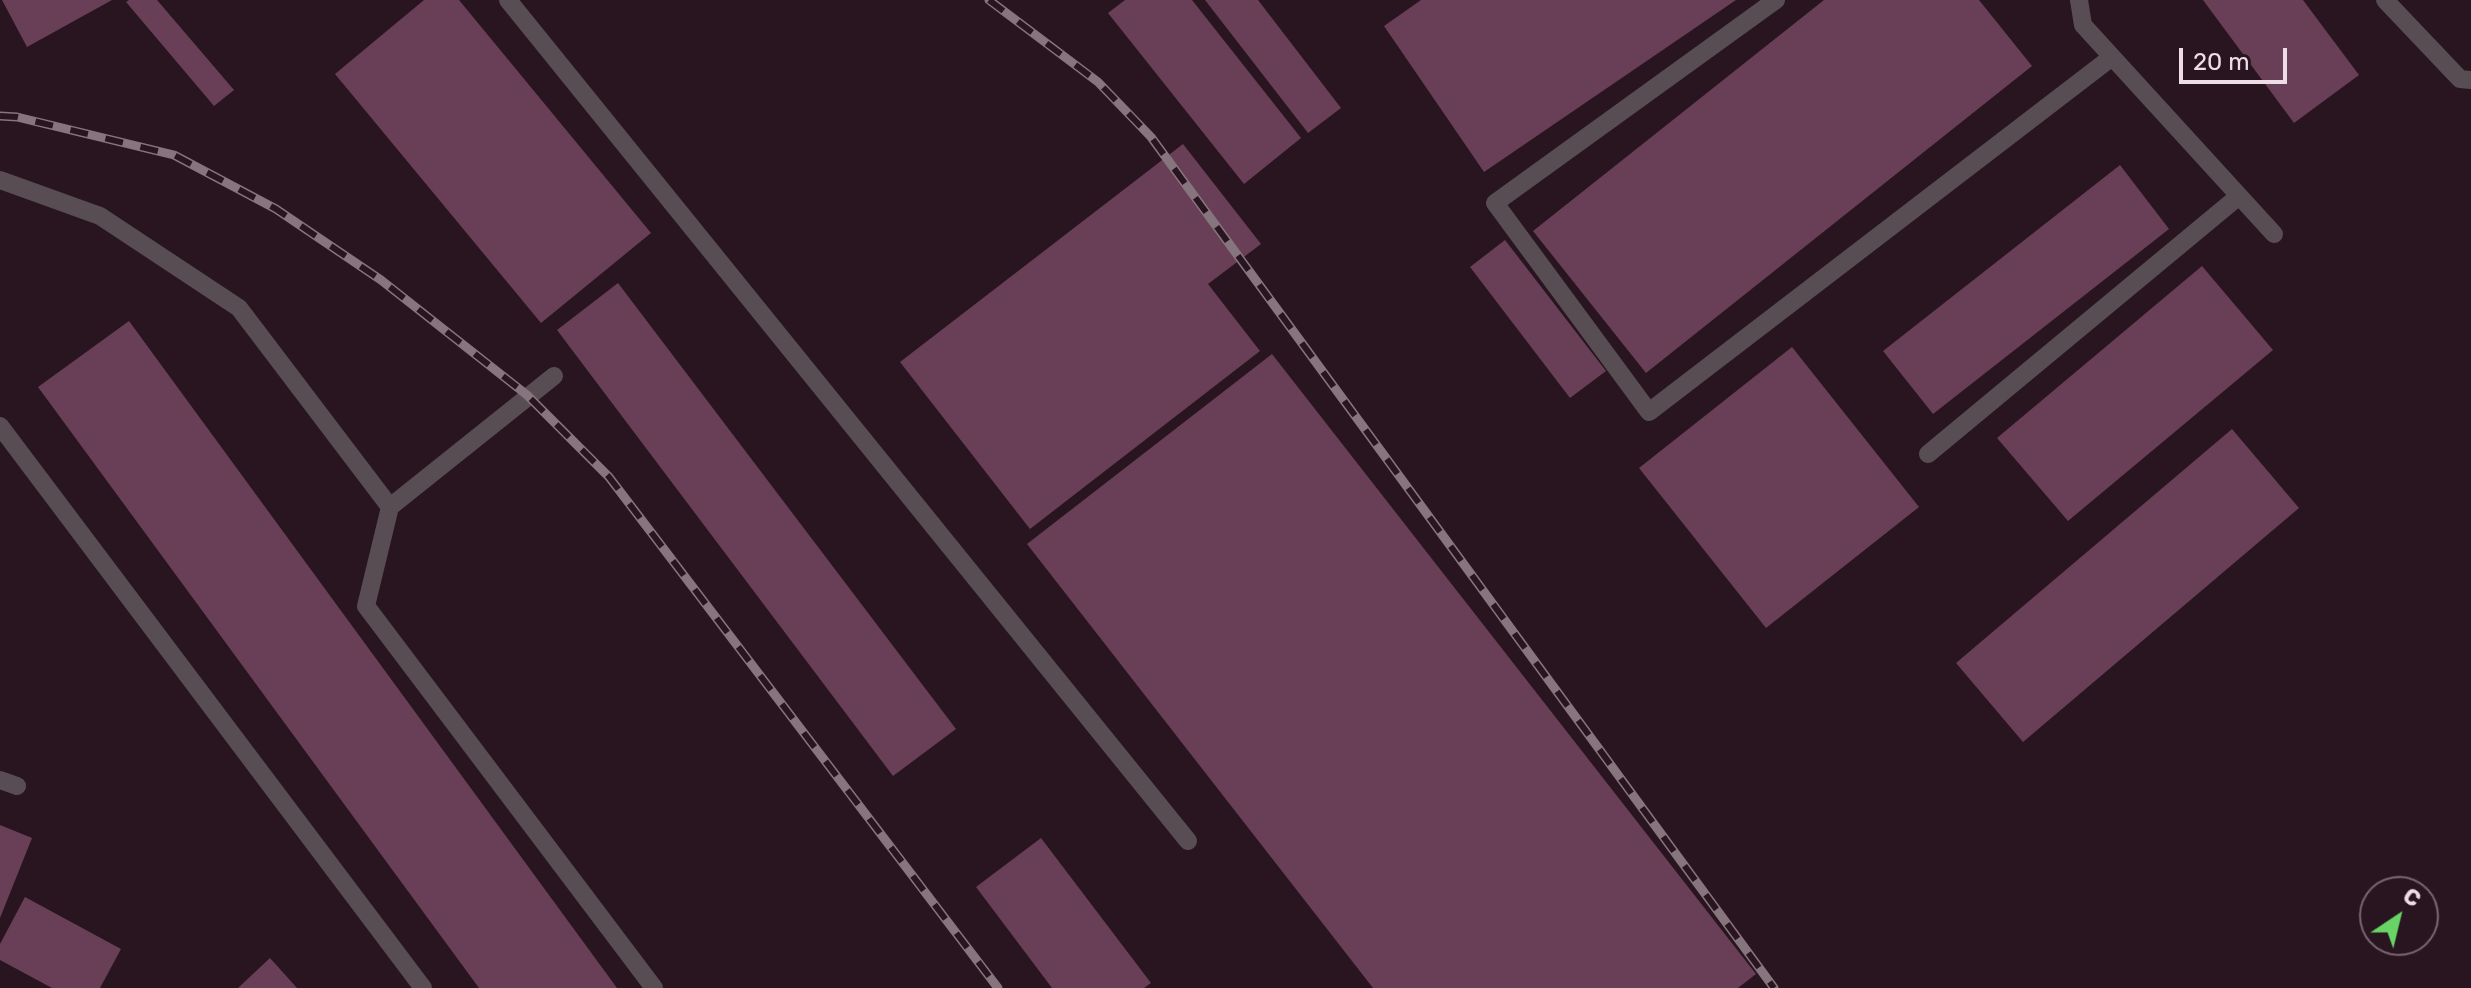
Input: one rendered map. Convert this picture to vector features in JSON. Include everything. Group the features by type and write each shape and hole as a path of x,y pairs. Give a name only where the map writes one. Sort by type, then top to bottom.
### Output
{"lane":[{"path":"508,0 1188,841"},
{"path":"1776,0 1495,203 1649,412 2112,57"},
{"path":"2079,0 2083,25 2274,234"},
{"path":"2385,0 2460,79 2471,80"},
{"path":"0,180 100,216 239,308 390,507"},
{"path":"1928,454 2239,196"},
{"path":"554,376 390,507 366,606 654,988"},
{"path":"0,426 423,988"}],"building":[{"path":"2,0 112,0 27,47"},
{"path":"157,0 234,90 214,106 126,2"},
{"path":"424,0 459,0 651,233 541,323 335,74"},
{"path":"1125,0 1192,0 1301,138 1244,184 1108,13"},
{"path":"1205,0 1258,0 1341,108 1308,133"},
{"path":"1421,0 1736,0 1484,172 1384,26"},
{"path":"1824,0 1979,0 2032,66 1646,373 1533,231"},
{"path":"2203,0 2303,0 2359,75 2294,123"},
{"path":"1183,144 1261,244 1208,284 1260,351 1030,529 900,362"},
{"path":"2120,165 2169,229 1933,414 1883,351"},
{"path":"1505,240 1606,371 1570,398 1470,267"},
{"path":"2202,266 2273,350 2068,521 1997,438"},
{"path":"618,283 956,729 893,776 557,330"},
{"path":"129,321 617,988 479,988 38,387"},
{"path":"1792,347 1919,507 1766,628 1639,468"},
{"path":"1272,354 1756,974 1738,988 1373,988 1027,544"},
{"path":"2232,429 2299,508 2023,742 1956,663"},
{"path":"0,825 32,838 0,918"},
{"path":"1041,838 1151,983 1144,988 1052,988 976,887"},
{"path":"25,897 121,949 100,988 52,988 0,960 0,944"},
{"path":"270,958 297,988 238,988"}],"railway":[{"path":"989,0 1098,82 1151,137 1774,988"},
{"path":"0,116 17,117 174,155 276,209 381,280 527,395 609,477 998,988"}]}
